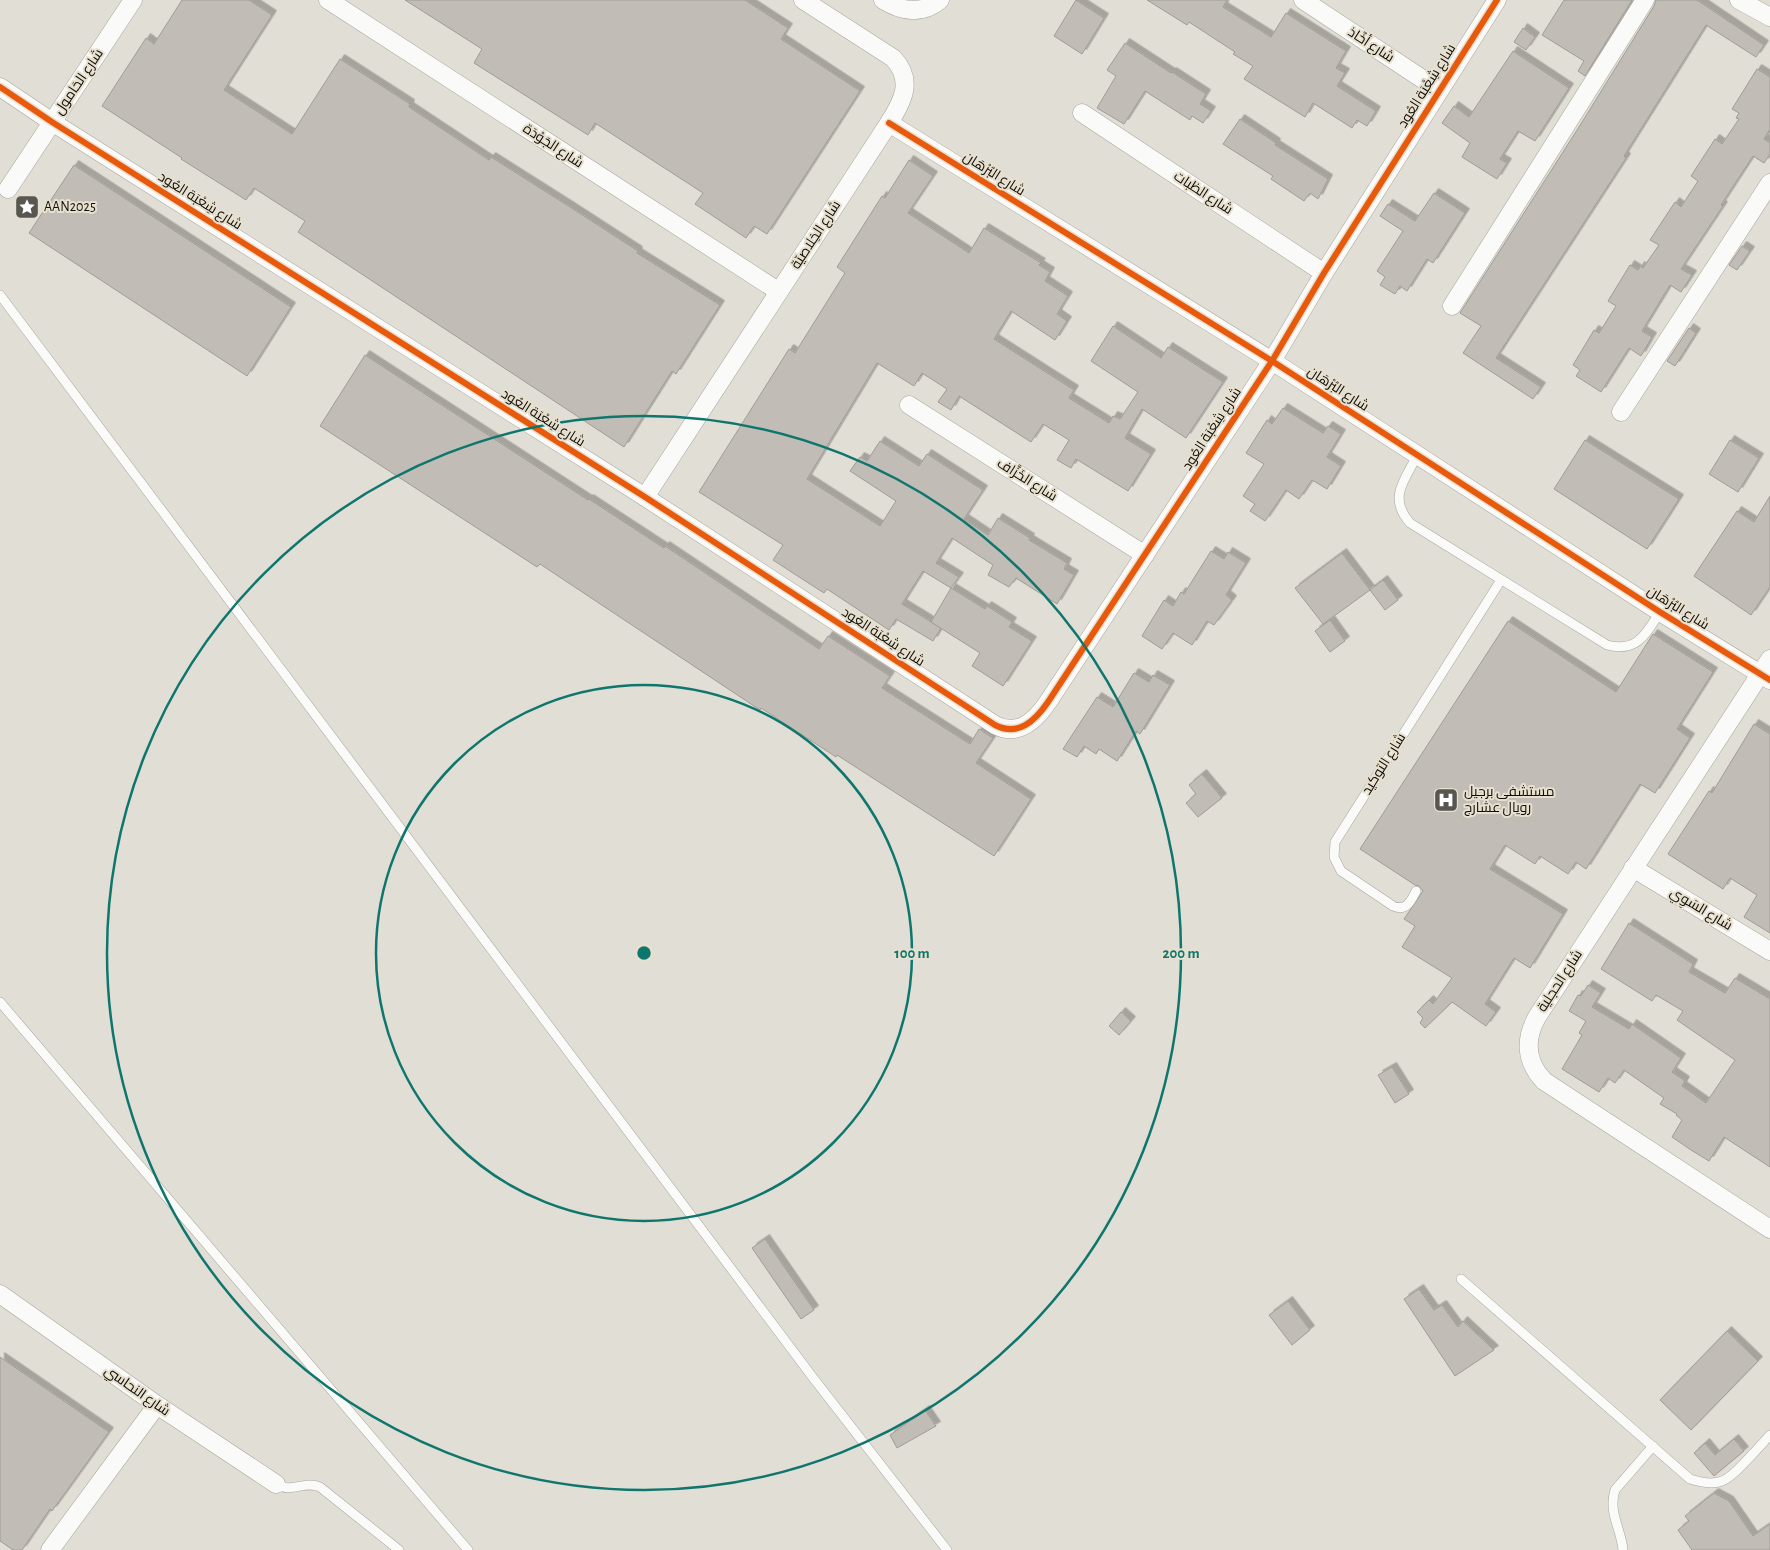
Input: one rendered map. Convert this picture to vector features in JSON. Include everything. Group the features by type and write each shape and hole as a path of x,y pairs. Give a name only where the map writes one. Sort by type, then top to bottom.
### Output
{"street":[{"name":"شارع الحَامول","path":"8,189 133,0"},
{"name":"شارع الجَوْدَة","path":"328,0 778,291"},
{"name":"شارع الخِلاصيّة","path":"645,497 889,124 900,104 905,88 904,79 898,64 886,53 803,0"},
{"path":"883,0 895,7 916,11 940,0"},
{"name":"شارع أخّاذ","path":"1303,0 1439,90"},
{"name":"شارع شِعْبَة العُود","path":"0,87 52,122 645,497 995,724 1009,730 1023,727 1035,719 1043,710 1272,361 1324,273 1497,0"},
{"path":"1452,306 1645,0"},
{"path":"1739,0 1770,17"},
{"name":"شارع الظبات","path":"1082,113 1324,273"},
{"name":"شارع البُرْهَان","path":"889,124 1272,361 1660,612 1767,671"},
{"path":"1621,412 1770,183"},
{"name":"شارع الخَزَّاف","path":"909,405 1145,555"},
{"name":"شارع الحجلية","path":"1767,671 1633,868 1532,1026 1528,1046 1532,1065 1544,1081 1770,1229"},
{"name":"شارع السَوِي","path":"1633,868 1770,951"},
{"name":"شارع النحاسي","path":"0,1294 157,1405 276,1484"},
{"path":"50,1550 157,1405"}],"lane":[{"path":"0,295 808,1371 947,1550"},
{"path":"1417,456 1398,495 1398,505 1402,515 1410,523 1600,641 1615,647 1623,648 1638,641 1660,612"},
{"name":"شارع التوكيد","path":"1416,891 1406,906 1402,908 1393,906 1341,871 1334,857 1335,842 1501,580"},
{"path":"0,1002 468,1550"},
{"path":"1461,1279 1690,1479 1713,1483 1725,1480 1735,1474 1770,1435"},
{"path":"1624,1550 1612,1506 1615,1490 1653,1446"},
{"path":"276,1484 289,1489 309,1484 320,1487 399,1550"}],"building":[{"path":"182,0 249,0 272,15 224,90 292,134 340,59 410,104 409,107 489,160 491,157 720,305 676,374 672,371 624,447 298,232 305,221 254,188 246,200 102,106 146,38 154,44"},
{"path":"405,0 745,0 788,28 781,39 860,91 767,234 754,226 746,238 695,204 703,193 595,123 588,135 474,63 482,49"},
{"path":"1076,0 1104,18 1082,54 1054,36"},
{"path":"1147,0 1227,0 1223,7 1271,37 1286,13 1346,51 1336,68 1345,73 1337,86 1376,111 1367,126 1357,120 1352,128 1313,103 1305,117 1244,79 1253,66 1233,54 1235,52 1189,22 1187,25"},
{"path":"1564,0 1632,0 1585,76 1578,71 1584,61 1542,35"},
{"path":"1656,0 1697,0 1764,45 1756,57 1706,25 1624,156 1626,158 1496,358 1541,387 1533,399 1463,353 1481,326 1460,313 1579,127"},
{"path":"1523,28 1535,37 1526,50 1514,42"},
{"path":"1125,43 1206,94 1200,104 1211,111 1203,123 1192,116 1190,120 1145,91 1124,124 1097,108 1116,76 1107,70"},
{"path":"1513,51 1569,88 1535,141 1518,131 1500,159 1507,163 1497,179 1462,157 1470,143 1442,123 1454,106 1469,117"},
{"path":"1757,69 1770,77 1770,129 1764,139 1770,143 1770,154 1764,163 1753,156 1721,205 1723,206 1681,269 1692,275 1681,292 1670,285 1642,331 1652,337 1641,356 1629,348 1601,392 1576,376 1580,370 1573,365 1594,330 1599,333 1616,306 1608,301 1630,265 1638,270 1640,266 1643,268 1659,245 1650,240 1675,202 1681,207 1698,181 1691,176 1715,139 1722,144 1739,119 1736,118 1739,113 1732,109"},
{"path":"1240,119 1276,143 1275,145 1328,179 1318,199 1310,193 1304,201 1271,179 1273,176 1223,144"},
{"path":"909,160 933,176 908,213 969,253 984,228 1041,263 1039,265 1050,272 1045,281 1068,296 1057,314 1067,321 1055,340 1011,311 994,339 1074,390 1069,398 1109,423 1113,416 1120,419 1138,392 1091,361 1113,326 1161,358 1168,347 1223,382 1186,438 1142,409 1125,438 1151,454 1128,491 1076,459 1071,468 1057,460 1069,440 1043,424 1031,442 959,396 951,410 938,402 947,389 922,373 914,386 877,363 807,479 880,526 896,501 850,471 860,457 867,461 880,441 919,466 927,454 983,490 964,519 988,535 998,518 1067,563 1064,569 1074,575 1057,604 1016,578 1009,587 988,575 993,565 952,538 936,563 959,577 951,588 923,571 902,604 941,628 933,641 896,619 889,630 827,589 824,593 773,560 783,545 699,492 789,349 795,353 845,273 837,267 882,196 885,198"},
{"path":"74,165 291,307 247,376 29,233"},
{"path":"1434,193 1465,213 1433,263 1427,259 1407,291 1400,286 1395,294 1380,285 1385,277 1377,271 1403,231 1380,216 1388,204 1415,221"},
{"path":"1742,246 1750,251 1737,270 1729,265"},
{"path":"1689,328 1696,333 1675,366 1667,361"},
{"path":"365,355 588,500 664,548 665,546 819,649 828,636 890,676 882,688 970,744 979,729 993,738 976,763 1031,799 994,856 837,755 836,757 761,708 760,710 540,564 537,567 320,426"},
{"path":"1283,408 1323,433 1328,426 1341,434 1327,457 1341,466 1327,489 1312,480 1299,499 1286,490 1265,521 1250,511 1255,504 1243,496 1264,464 1246,453 1267,420 1272,424"},
{"path":"1585,440 1679,499 1647,549 1554,489"},
{"path":"1730,440 1759,458 1738,492 1709,474"},
{"path":"1770,496 1770,587 1751,615 1694,576 1737,511 1754,522"},
{"path":"1211,551 1224,559 1228,552 1246,563 1226,595 1232,600 1214,625 1207,621 1192,645 1173,633 1162,649 1142,636 1164,600 1173,606 1181,592 1184,594"},
{"path":"1342,553 1370,590 1323,624 1295,588"},
{"path":"1383,580 1398,600 1385,610 1370,590"},
{"path":"951,588 985,609 987,606 1012,622 1009,627 1032,641 1003,686 972,666 980,653 931,622"},
{"path":"1330,620 1345,641 1330,652 1315,631"},
{"path":"1508,621 1616,692 1653,634 1713,672 1677,729 1690,738 1655,793 1640,784 1586,869 1576,862 1568,874 1540,856 1535,864 1505,845 1490,869 1563,914 1530,968 1514,958 1485,1004 1496,1012 1486,1026 1452,1002 1425,1028 1420,1023 1423,1018 1417,1012 1429,1000 1433,1004 1452,978 1402,947 1415,926 1404,919 1423,891 1419,886 1360,849"},
{"path":"1134,673 1149,682 1153,675 1170,685 1140,734 1136,731 1117,761 1099,749 1096,754 1084,746 1077,757 1063,749 1097,697 1113,707"},
{"path":"1754,724 1770,734 1770,933 1744,917 1757,895 1730,878 1723,889 1668,854 1709,791 1712,793"},
{"path":"1202,774 1222,798 1198,817 1186,803 1196,794 1189,785"},
{"path":"1629,923 1693,964 1689,972 1725,993 1735,978 1770,999 1770,1167 1724,1137 1709,1161 1691,1150 1672,1137 1682,1120 1677,1114 1660,1104 1664,1098 1624,1070 1615,1083 1608,1078 1599,1092 1562,1069 1582,1035 1579,1033 1586,1021 1569,1011 1578,995 1581,996 1588,985 1601,993 1592,1007 1629,1029 1632,1024 1681,1058 1672,1072 1685,1081 1682,1086 1706,1103 1735,1060 1677,1020 1683,1011 1656,995 1652,1001 1601,969"},
{"path":"1121,1012 1131,1021 1119,1035 1109,1026"},
{"path":"1392,1067 1409,1094 1395,1103 1378,1075"},
{"path":"765,1239 814,1310 801,1319 752,1248"},
{"path":"1419,1289 1434,1310 1442,1305 1458,1327 1463,1321 1494,1350 1455,1376 1404,1299"},
{"path":"1288,1301 1310,1330 1292,1345 1269,1315"},
{"path":"1727,1331 1758,1361 1691,1430 1660,1400"},
{"path":"0,1357 109,1432 52,1511 50,1509 22,1550 13,1550 0,1541"},
{"path":"925,1410 936,1426 897,1448 890,1435"},
{"path":"1734,1439 1744,1451 1714,1476 1694,1453 1705,1443 1715,1455"},
{"path":"1714,1493 1729,1501 1753,1536 1770,1524 1770,1550 1692,1550 1678,1530 1689,1521 1685,1516"}],"cycle path":[{"path":"0,87 52,122 645,497 995,725 1011,729 1018,728 1032,721 1048,702 1272,361 1324,273 1497,0"},
{"path":"889,123 1272,361 1660,612 1770,680"}],"place":[{"name":"AAN2025","path":"27,207"},
{"name":"مستشفى برجيل رويال عشارج","path":"1446,800"}]}
